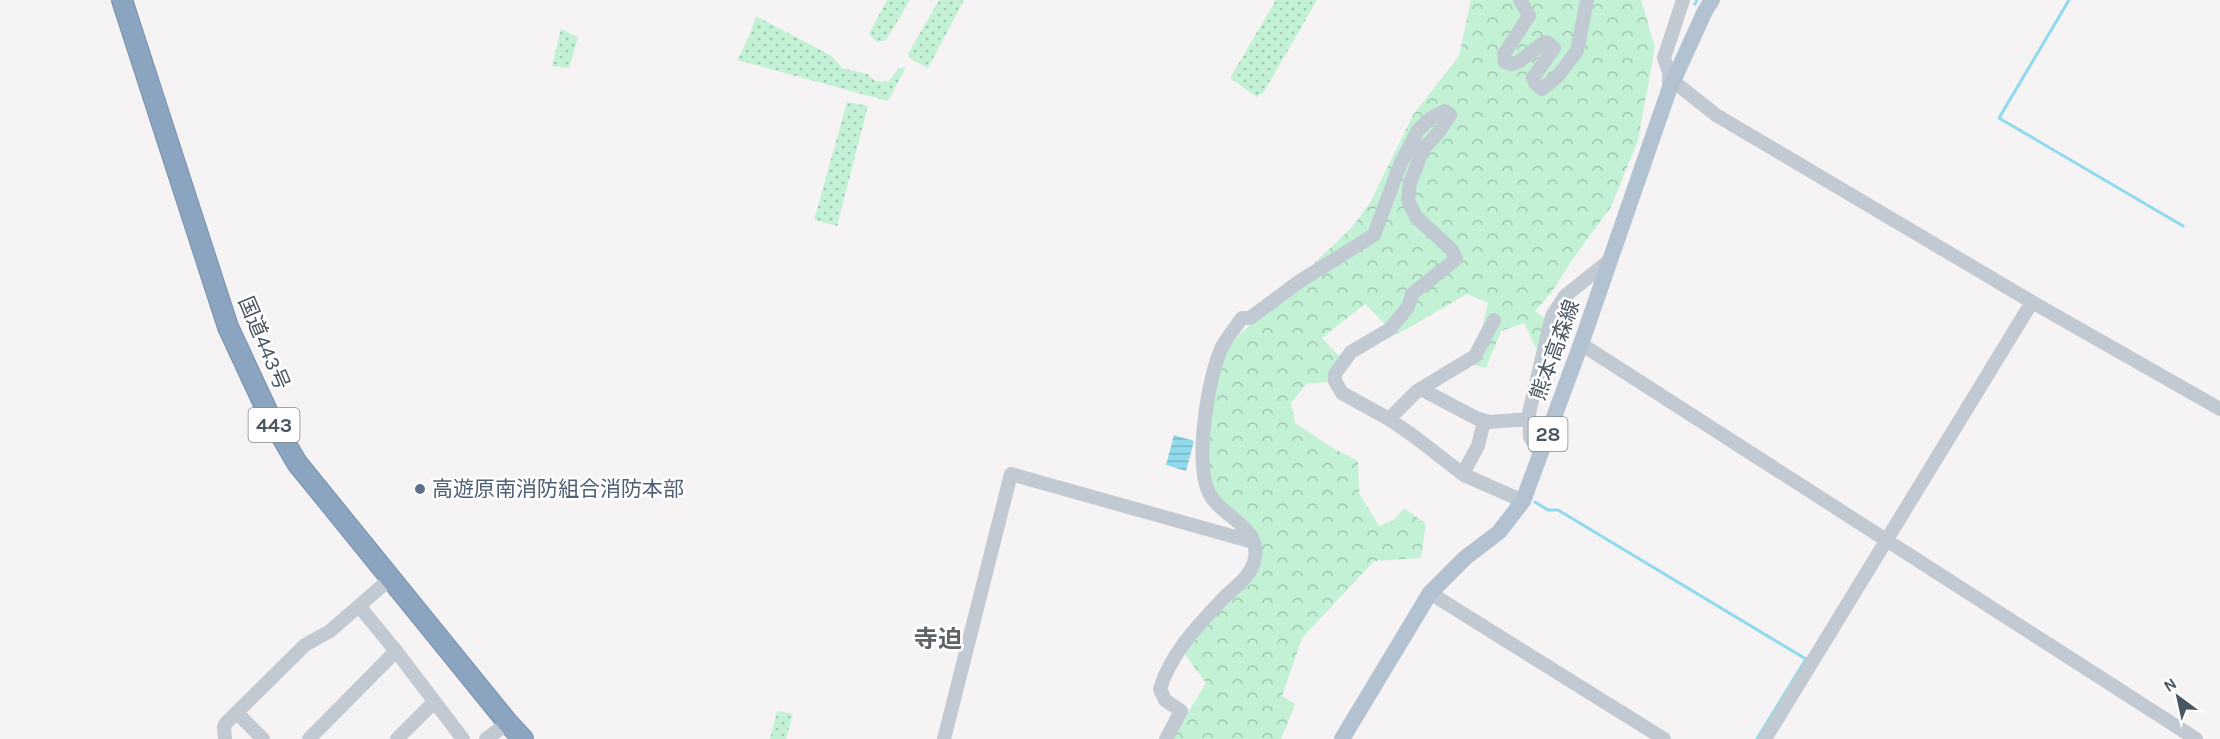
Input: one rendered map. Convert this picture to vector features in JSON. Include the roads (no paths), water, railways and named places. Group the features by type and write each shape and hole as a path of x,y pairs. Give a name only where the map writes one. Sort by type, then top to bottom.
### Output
{"highway":[{"name":"国道443号","path":"123,0 228,327 269,415 297,463 507,723 523,739"}],"main road":[{"name":"熊本高森線","path":"1342,739 1430,593 1465,558 1499,532 1523,501 1581,344 1671,86 1705,10 1712,0"}],"street":[{"path":"1520,0 1528,16 1504,54 1505,62 1512,64 1520,61 1547,42 1554,48 1533,78 1542,89 1557,77 1577,51 1587,0"},
{"path":"1683,0 1664,58 1671,86 2032,302 2220,409"},
{"path":"1166,739 1181,711 1165,700 1160,689 1164,677 1183,645 1219,602 1249,574 1256,557 1253,542 1244,527 1212,498 1202,457 1206,408 1221,349 1242,318 1250,318 1300,281 1374,235 1400,165 1418,130 1431,118 1444,111 1450,115 1439,132 1423,149 1410,183 1408,200 1416,218 1452,250 1456,259 1412,294 1408,307 1390,329 1351,352 1335,374 1335,381 1342,393 1389,419 1463,473 1523,501"},
{"path":"1540,454 1530,436 1529,419 1552,316 1565,296 1610,260"},
{"path":"1765,739 2032,302"},
{"path":"1389,419 1421,389 1475,356 1494,320"},
{"path":"1581,344 2196,739"},
{"path":"1421,389 1489,422 1529,419"},
{"path":"1463,473 1478,446 1484,420"},
{"path":"944,739 1011,474 1253,542"},
{"path":"225,739 224,727 305,645 330,631 390,579"},
{"path":"1430,593 1664,739"},
{"path":"359,606 463,739"},
{"path":"309,739 396,651"},
{"path":"397,739 434,702"},
{"path":"237,713 263,739"},
{"path":"486,739 507,723"}],"water":[{"path":"1174,435 1194,441 1186,471 1166,465"}],"waterway":[{"path":"1695,4 1697,0"},
{"path":"2069,0 1999,118 2183,226"},
{"path":"1535,502 1548,510 1558,510 1806,659 1757,739"}],"place":[{"name":"高遊原南消防組合消防本部","path":"420,489"}],"district":[{"name":"寺迫","path":"938,639"}]}
